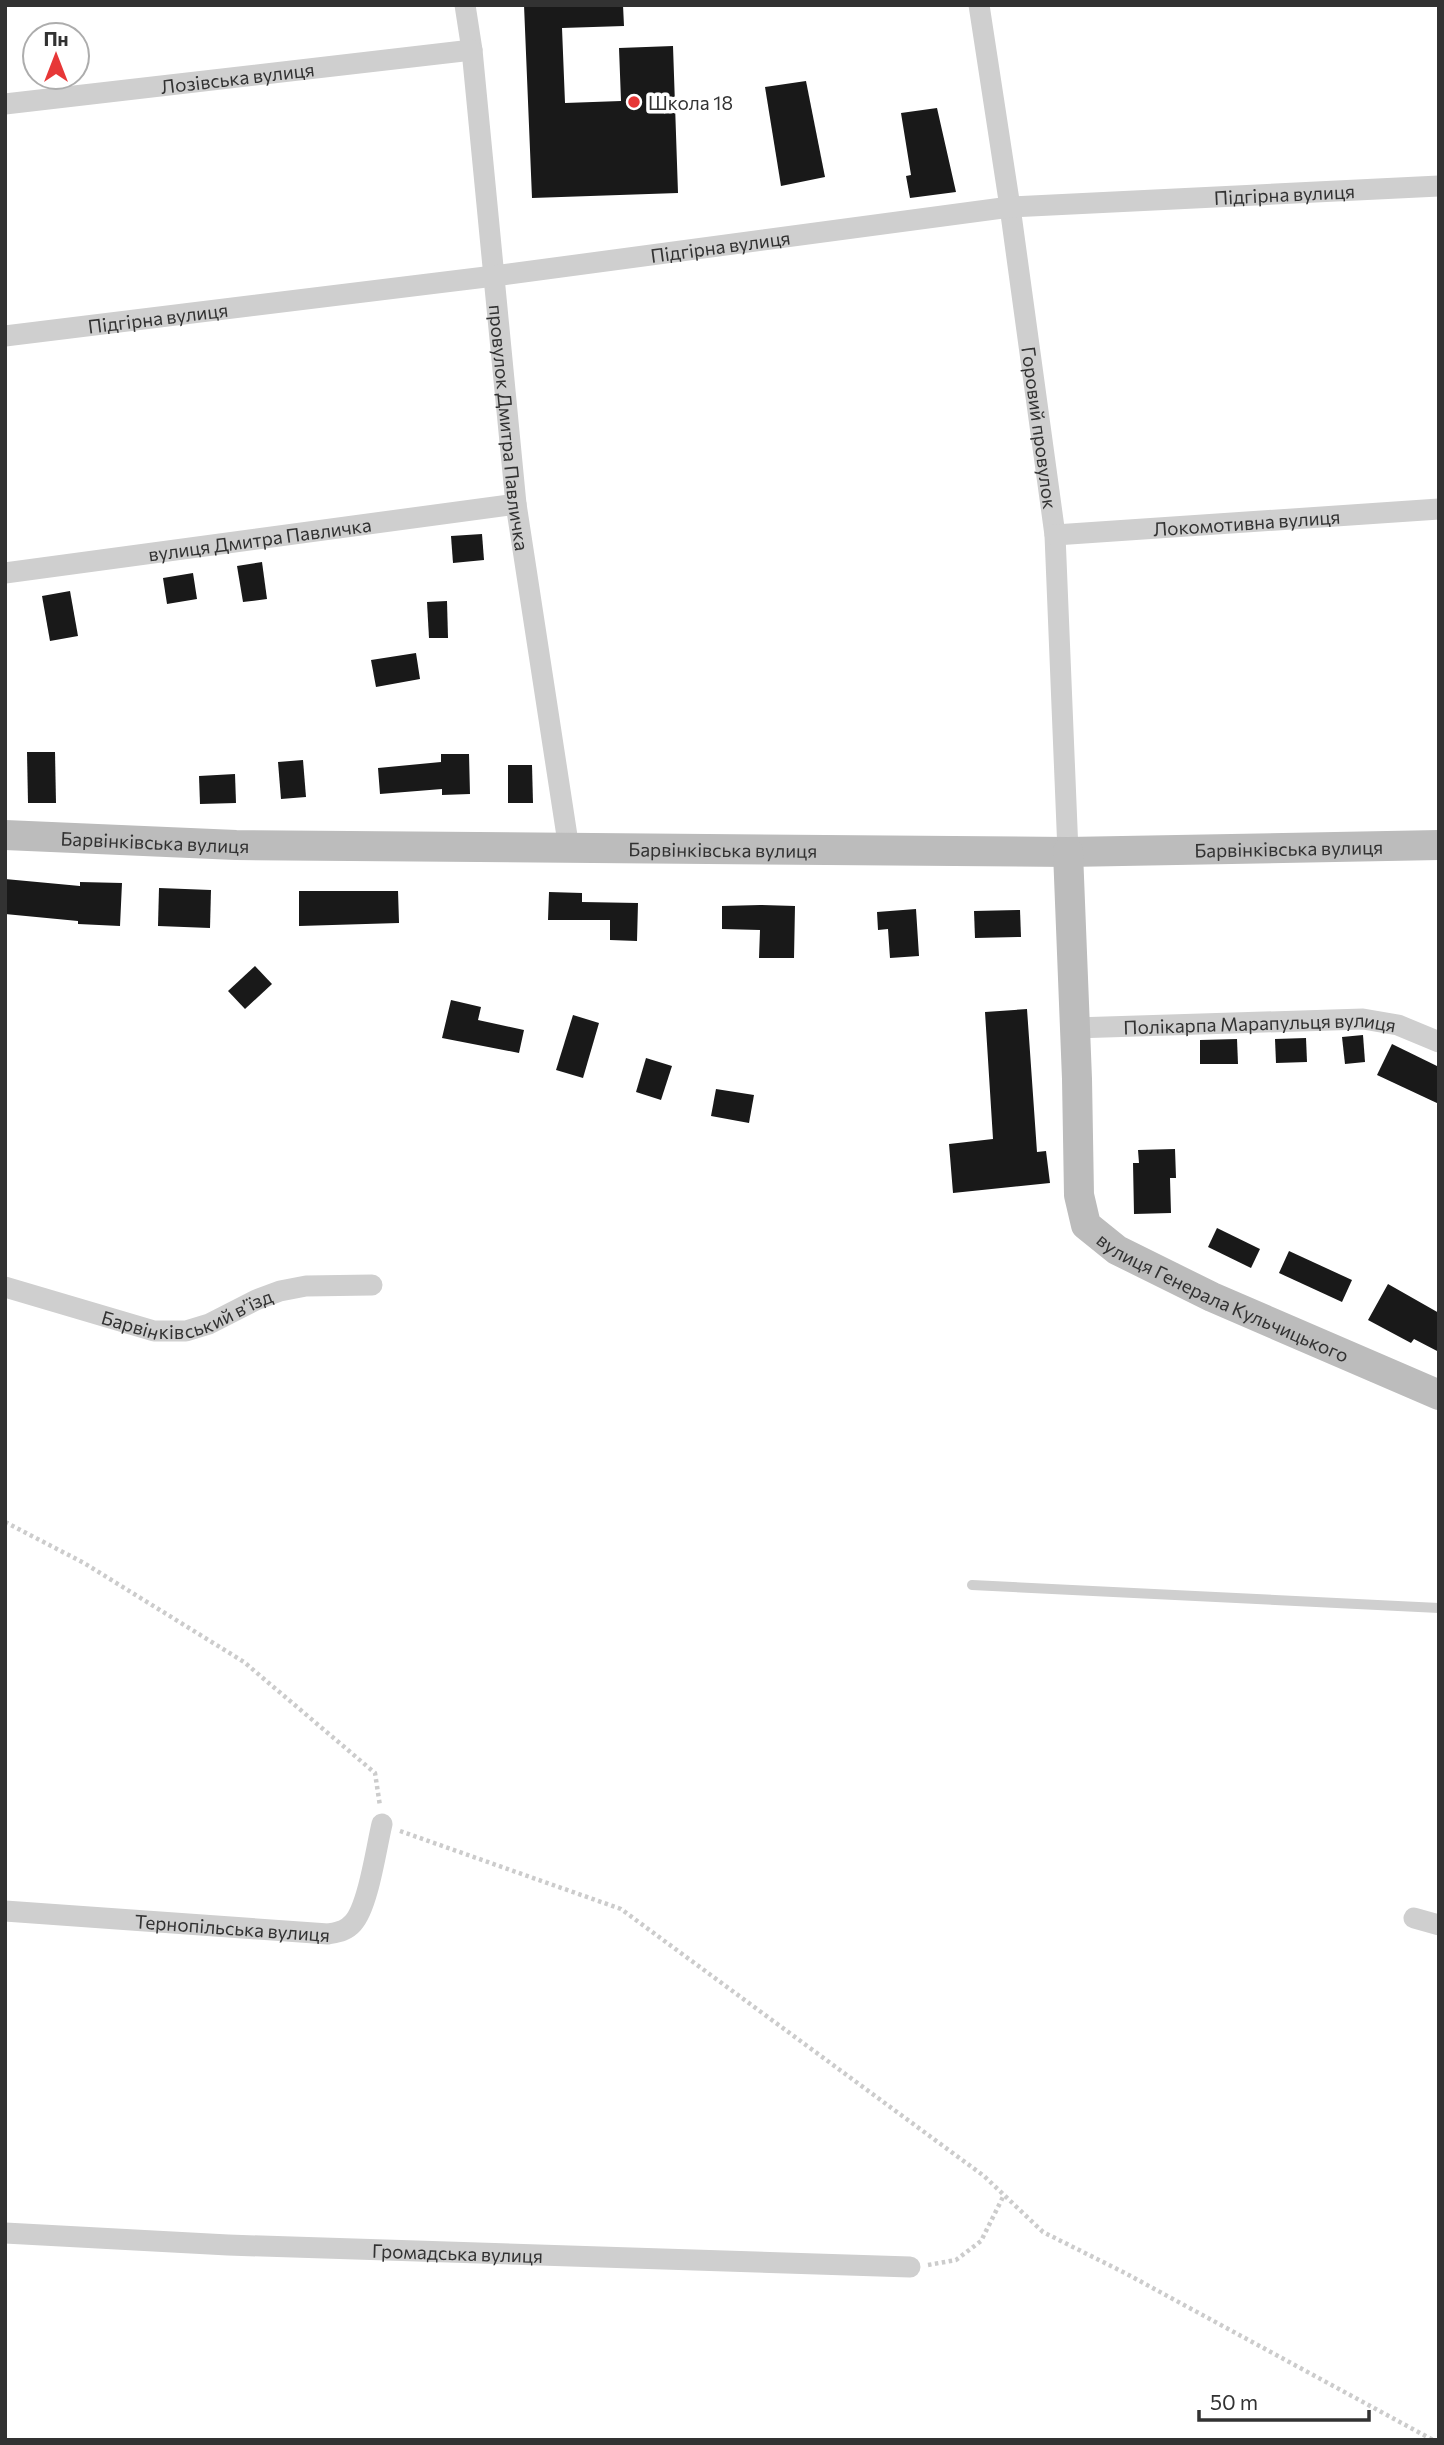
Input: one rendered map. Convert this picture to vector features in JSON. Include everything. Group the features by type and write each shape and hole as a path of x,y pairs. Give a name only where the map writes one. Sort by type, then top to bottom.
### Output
{"street":[{"name":"провулок Дмитра Павличка","path":"465,5 472,50 516,504 569,849"},
{"name":"Горовий провулок","path":"979,5 1055,535 1068,852"},
{"name":"Лозівська вулиця","path":"5,104 472,50"},
{"name":"Підгірна вулиця","path":"5,336 494,276 1010,207 1439,186"},
{"name":"вулиця Дмитра Павличка","path":"5,573 516,504"},
{"name":"Локомотивна вулиця","path":"1055,535 1439,509"},
{"name":"Барвінківська вулиця","path":"5,835 236,845 569,849 1068,852 1439,845"},
{"name":"вулиця Генерала Кульчицького","path":"1068,852 1079,1195 1086,1226 1118,1250 1212,1297 1439,1395"},
{"name":"Полікарпа Марапульця вулиця","path":"1074,1028 1363,1019 1398,1025 1439,1042"},
{"name":"Барвінківський в’їзд","path":"5,1287 154,1331 186,1331 209,1324 256,1300 280,1292 306,1286 372,1285"},
{"name":"Тернопільська вулиця","path":"5,1911 328,1934 343,1931 353,1924 361,1911 382,1824"},
{"path":"1414,1918 1439,1925"},
{"name":"Громадська вулиця","path":"5,2233 241,2246 910,2267"}],"lane":[{"path":"972,1585 1439,1608"}],"path":[{"path":"5,1522 84,1563 244,1662 374,1773 382,1824 621,1909 984,2176 1043,2232 1137,2279 1433,2440"},
{"path":"910,2267 956,2260 981,2241 1004,2195"}],"building":[{"name":"Школа 18","path":"524,5 623,5 624,26 562,28 565,103 621,101 619,48 673,46 678,193 532,198"},
{"path":"806,81 825,177 781,186 765,87"},
{"path":"937,108 956,192 910,198 906,176 911,175 901,113"},
{"path":"482,534 484,560 453,563 451,536"},
{"path":"262,562 267,599 243,602 237,566"},
{"path":"193,573 197,599 167,604 163,578"},
{"path":"70,591 78,636 50,641 42,596"},
{"path":"447,601 448,638 429,638 427,602"},
{"path":"416,653 420,679 376,687 371,660"},
{"path":"27,752 55,752 56,803 28,803"},
{"path":"441,754 469,754 470,794 442,795 442,789 380,794 378,768 441,762"},
{"path":"303,760 306,797 281,799 278,762"},
{"path":"508,765 532,765 533,803 508,803"},
{"path":"235,774 236,803 200,804 199,776"},
{"path":"5,879 80,886 80,882 122,883 120,926 78,924 78,921 5,914"},
{"path":"159,888 211,890 210,928 158,926"},
{"path":"299,891 398,891 399,923 299,926"},
{"path":"549,892 582,893 582,902 638,903 637,941 610,940 610,920 548,920"},
{"path":"722,906 795,906 794,958 759,958 760,930 722,929"},
{"path":"916,909 919,956 890,958 888,929 878,930 877,912"},
{"path":"1020,910 1021,937 975,938 974,911"},
{"path":"255,966 272,984 245,1009 228,991"},
{"path":"451,1000 481,1007 478,1020 524,1030 519,1053 442,1038"},
{"path":"1027,1009 1037,1152 1046,1151 1050,1183 953,1193 949,1144 993,1139 985,1012"},
{"path":"573,1015 599,1023 583,1078 556,1070"},
{"path":"1363,1035 1365,1062 1345,1064 1342,1037"},
{"path":"1306,1038 1307,1062 1276,1063 1275,1039"},
{"path":"1237,1039 1238,1064 1200,1064 1200,1040"},
{"path":"1392,1044 1439,1067 1439,1104 1377,1075"},
{"path":"646,1058 672,1066 661,1100 636,1092"},
{"path":"716,1089 754,1095 749,1123 711,1116"},
{"path":"1175,1149 1176,1178 1170,1178 1171,1213 1134,1214 1133,1163 1139,1163 1138,1150"},
{"path":"1217,1228 1260,1249 1251,1268 1208,1247"},
{"path":"1289,1251 1352,1280 1342,1302 1279,1273"},
{"path":"1388,1284 1439,1313 1439,1352 1414,1339 1411,1343 1368,1320"}],"place":[{"name":"Школа 18","path":"634,102"}]}
